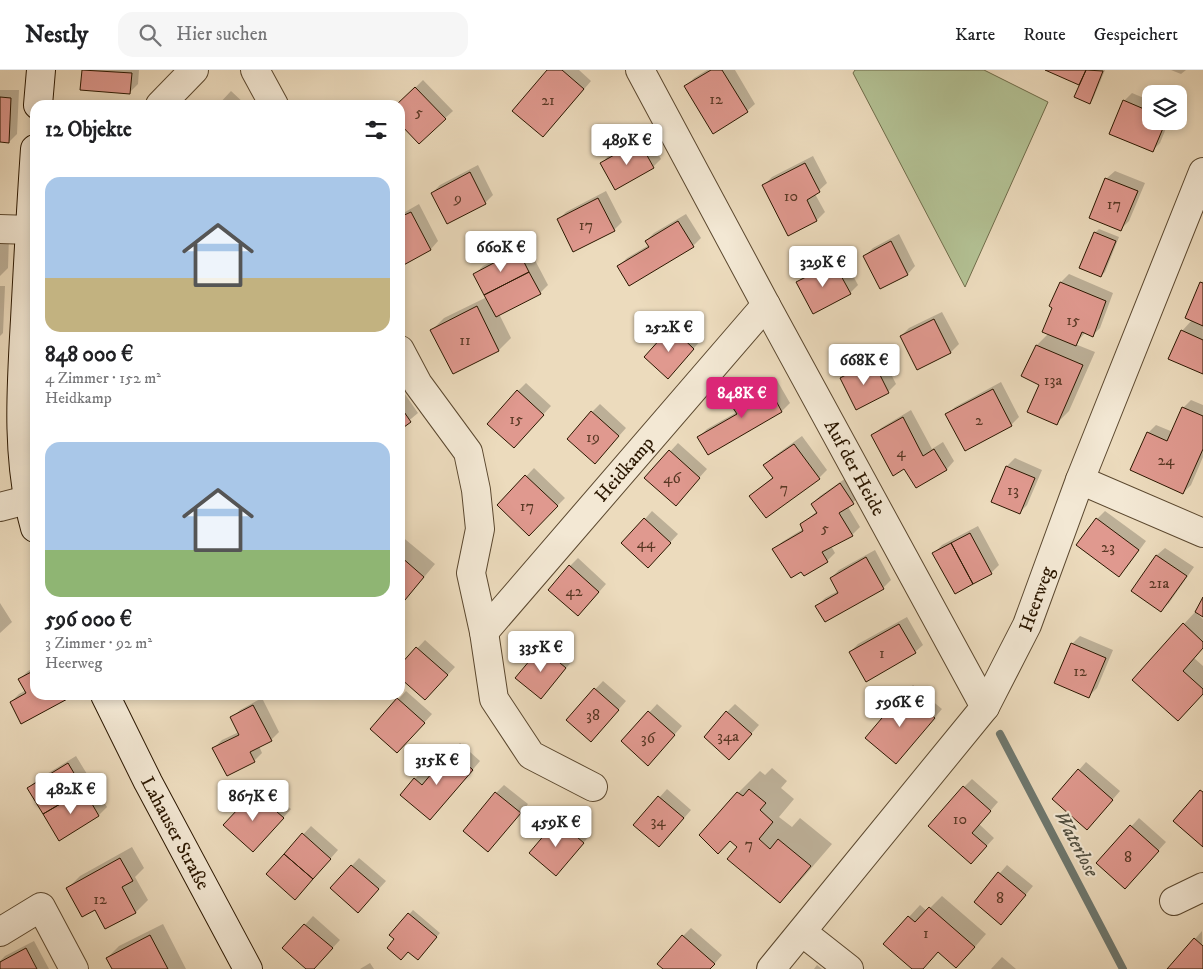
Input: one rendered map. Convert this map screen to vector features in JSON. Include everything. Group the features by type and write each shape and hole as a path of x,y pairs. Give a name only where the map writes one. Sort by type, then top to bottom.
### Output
{"street":[{"path":"38,100 41,70"},
{"path":"165,100 194,70"},
{"path":"255,70 271,100"},
{"name":"Auf der Heide","path":"640,70 985,707"},
{"name":"Heerweg","path":"771,969 985,707 1027,625 1080,480 1203,172"},
{"path":"0,229 30,219"},
{"path":"30,303 28,388 22,448 27,500 30,510"},
{"name":"Heidkamp","path":"484,632 766,305"},
{"path":"405,359 418,384 468,452 476,490 480,529 471,573 484,632 494,699 531,755 593,788"},
{"path":"1080,480 1203,533"},
{"path":"0,507 27,500"},
{"name":"Lahauser Straße","path":"107,700 148,782 248,969"},
{"path":"1174,901 1203,887"},
{"path":"0,932 41,907 74,969"},
{"path":"802,932 849,969"}],"green space":[{"path":"855,70 984,70 1048,102 965,287 853,73"}],"building":[{"path":"82,70 132,73 130,94 80,90"},
{"path":"547,70 562,70 584,89 543,137 512,111"},
{"path":"711,70 722,70 748,112 713,134 684,86"},
{"path":"1045,70 1086,70 1079,85"},
{"path":"1086,70 1103,71 1090,104 1074,97"},
{"path":"415,87 446,119 419,144 405,129 405,100 401,100"},
{"path":"0,97 11,98 9,143 0,142"},
{"path":"1123,100 1142,108 1142,130 1162,130 1153,152 1109,134"},
{"path":"639,141 654,168 615,190 600,163"},
{"path":"805,163 820,192 807,200 817,221 788,236 762,185"},
{"path":"470,172 486,204 447,224 431,193"},
{"path":"1105,178 1138,191 1121,231 1089,218"},
{"path":"598,198 615,231 573,252 557,219"},
{"path":"411,212 431,250 405,264 405,215"},
{"path":"678,221 694,247 629,286 617,266 649,247 645,241"},
{"path":"1094,232 1116,241 1101,277 1079,268"},
{"path":"891,241 908,275 880,289 863,256"},
{"path":"518,250 529,272 484,295 473,274"},
{"path":"834,263 851,294 813,314 796,282"},
{"path":"529,272 541,294 496,317 484,295"},
{"path":"1060,282 1106,301 1093,337 1082,332 1076,346 1042,332 1052,308 1049,306"},
{"path":"1200,282 1203,283 1203,326 1185,318"},
{"path":"477,306 499,351 453,374 430,330"},
{"path":"934,319 951,353 917,370 900,336"},
{"path":"671,327 694,349 668,379 644,357"},
{"path":"1181,330 1203,340 1203,374 1168,359"},
{"path":"1036,345 1083,365 1057,425 1027,412 1039,385 1021,376"},
{"path":"873,361 889,393 856,410 840,378"},
{"path":"767,384 782,412 708,455 697,437 737,414 731,405"},
{"path":"993,389 1012,426 965,451 945,414"},
{"path":"517,390 544,415 514,448 487,424"},
{"path":"1182,407 1203,416 1203,449 1183,494 1130,470 1147,432 1167,441"},
{"path":"591,411 619,436 595,464 567,439"},
{"path":"405,413 411,422 405,426"},
{"path":"903,417 923,456 934,449 947,470 916,488 904,469 893,476 871,435"},
{"path":"794,444 820,479 766,518 749,496 773,478 763,465"},
{"path":"669,450 700,478 676,506 644,478"},
{"path":"1006,466 1035,478 1020,514 991,502"},
{"path":"525,475 558,506 529,536 497,505"},
{"path":"840,483 854,504 839,513 853,536 822,552 828,562 804,576 801,572 791,578 772,549 803,531 800,524 817,513 811,504"},
{"path":"644,518 671,543 648,568 621,543"},
{"path":"1096,518 1139,550 1119,577 1076,545"},
{"path":"970,533 992,574 973,584 951,543"},
{"path":"951,543 973,584 955,594 932,553"},
{"path":"1156,555 1187,576 1161,612 1131,591"},
{"path":"866,557 884,589 825,622 815,606 838,593 830,578"},
{"path":"405,560 424,577 405,600"},
{"path":"569,565 599,592 578,616 548,590"},
{"path":"1203,597 1203,617 1195,612"},
{"path":"1183,623 1203,642 1203,648 1183,671 1203,689 1203,694 1178,721 1132,680"},
{"path":"899,624 916,653 866,682 849,652"},
{"path":"1071,643 1106,658 1089,698 1054,683"},
{"path":"416,647 448,675 425,700 405,682 405,659"},
{"path":"541,647 566,668 541,699 515,678"},
{"path":"30,673 30,700 65,700 21,724 10,702 26,693 18,679"},
{"path":"594,688 619,710 591,742 566,720"},
{"path":"904,692 935,718 896,764 865,738"},
{"path":"395,700 399,700 425,723 397,753 370,729"},
{"path":"253,705 272,741 250,752 255,762 227,776 212,748 239,735 230,717"},
{"path":"648,711 675,735 648,766 621,741"},
{"path":"726,711 752,734 729,760 704,737"},
{"path":"451,750 473,770 430,820 400,795 414,778 422,785"},
{"path":"68,763 84,790 43,814 27,788"},
{"path":"1078,769 1113,800 1087,830 1052,799"},
{"path":"963,786 991,811 972,833 987,846 971,864 928,826"},
{"path":"749,789 766,803 760,810 773,822 759,839 770,849 778,839 811,866 780,903 727,859 737,847 730,841 718,854 699,835 737,792 743,796"},
{"path":"84,790 99,816 59,841 43,814"},
{"path":"1200,790 1203,792 1203,847 1173,821"},
{"path":"254,792 284,818 253,852 223,825"},
{"path":"495,792 521,813 488,852 463,831"},
{"path":"658,796 684,818 659,847 633,825"},
{"path":"557,820 584,843 556,876 529,853"},
{"path":"1130,825 1159,851 1125,889 1096,863"},
{"path":"302,833 331,859 313,879 284,854"},
{"path":"284,854 313,879 295,900 266,874"},
{"path":"120,858 133,881 122,887 136,913 105,929 95,910 82,917 66,888"},
{"path":"351,865 379,889 358,913 330,888"},
{"path":"998,872 1026,895 1001,925 974,902"},
{"path":"929,907 975,947 956,968 938,952 923,969 912,969 883,944 908,916 915,922"},
{"path":"408,913 437,937 418,960 408,952 401,960 387,948 394,939 389,935"},
{"path":"304,924 333,948 314,969 306,969 282,948"},
{"path":"150,935 168,969 112,969 106,958"},
{"path":"682,935 715,964 710,969 663,969 657,964"},
{"path":"1194,938 1203,946 1203,969 1167,969"},
{"path":"26,948 37,969 0,969 0,962"}],"waterway":[{"name":"Waterlose","path":"1000,734 1123,969"}]}
